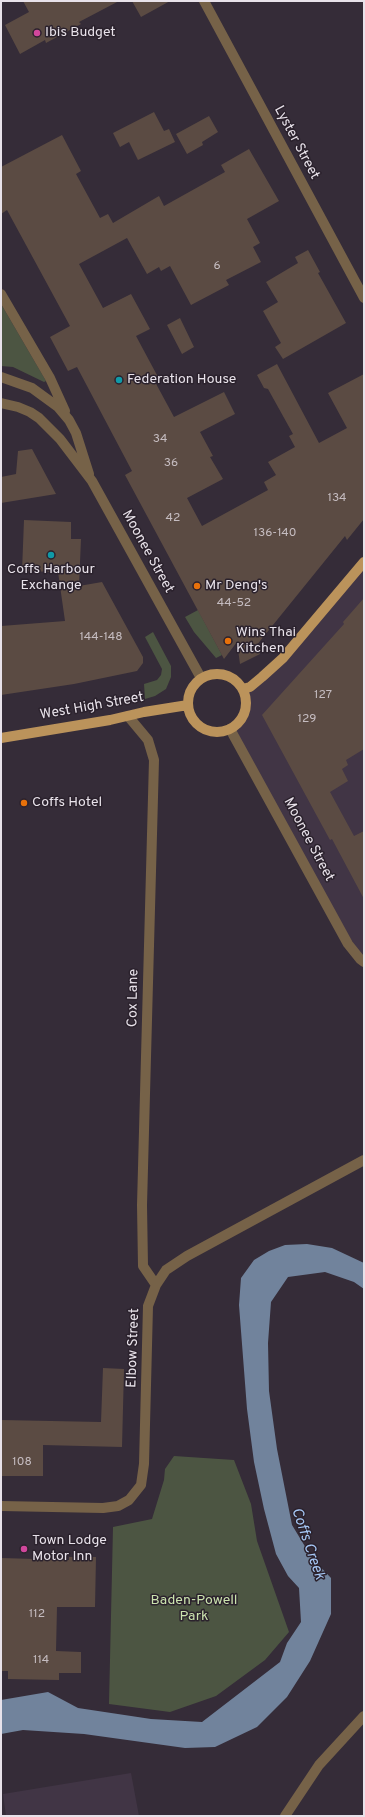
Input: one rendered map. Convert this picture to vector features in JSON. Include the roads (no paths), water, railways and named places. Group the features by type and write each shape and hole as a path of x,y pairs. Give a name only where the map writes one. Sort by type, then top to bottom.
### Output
{"main road":[{"path":"243,689 250,687 283,658 364,562"},
{"path":"209,675 226,675 233,678 243,689 246,706 238,723 230,729 221,732 202,728 195,722 190,714 188,704 191,690 201,678 209,675"},
{"name":"West High Street","path":"1,738 188,704"}],"street":[{"name":"Lyster Street","path":"204,1 364,298"},
{"path":"1,294 50,378 76,433 92,482"},
{"path":"1,377 32,388 58,407 69,420"},
{"path":"1,404 18,407 40,418 60,439 92,482"},
{"name":"Moonee Street","path":"92,482 201,678"},
{"name":"Cox Lane","path":"128,716 148,740 154,760 142,1205 143,1266 156,1285"},
{"name":"Moonee Street","path":"230,729 348,944 364,962"},
{"name":"Elbow Street","path":"1,1506 103,1508 118,1506 129,1500 141,1485 145,1455 148,1306 156,1285 166,1270 187,1256 364,1160"},
{"path":"285,1816 319,1765 364,1716"}],"water":[{"path":"307,1244 332,1248 364,1263 364,1289 354,1282 325,1272 288,1277 271,1302 268,1343 269,1391 277,1449 292,1525 312,1558 331,1578 331,1614 310,1661 287,1697 257,1727 215,1747 185,1748 84,1734 23,1730 1,1734 1,1700 48,1692 78,1708 151,1719 202,1722 280,1662 287,1643 301,1622 299,1588 288,1576 276,1554 264,1509 254,1462 247,1409 239,1305 241,1278 254,1260 269,1251 285,1245"}],"place":[{"name":"Ibis Budget","path":"37,33"},
{"name":"Federation House","path":"119,380"},
{"name":"Coffs Harbour Exchange","path":"51,555"},
{"name":"Mr Deng's","path":"197,586"},
{"name":"Wins Thai Kitchen","path":"228,641"},
{"name":"Coffs Hotel","path":"24,803"},
{"name":"Town Lodge Motor Inn","path":"24,1549"}],"water label":[{"name":"Coffs Creek","path":"307,1544"}],"park label":[{"name":"Baden-Powell Park","path":"194,1610"}]}
